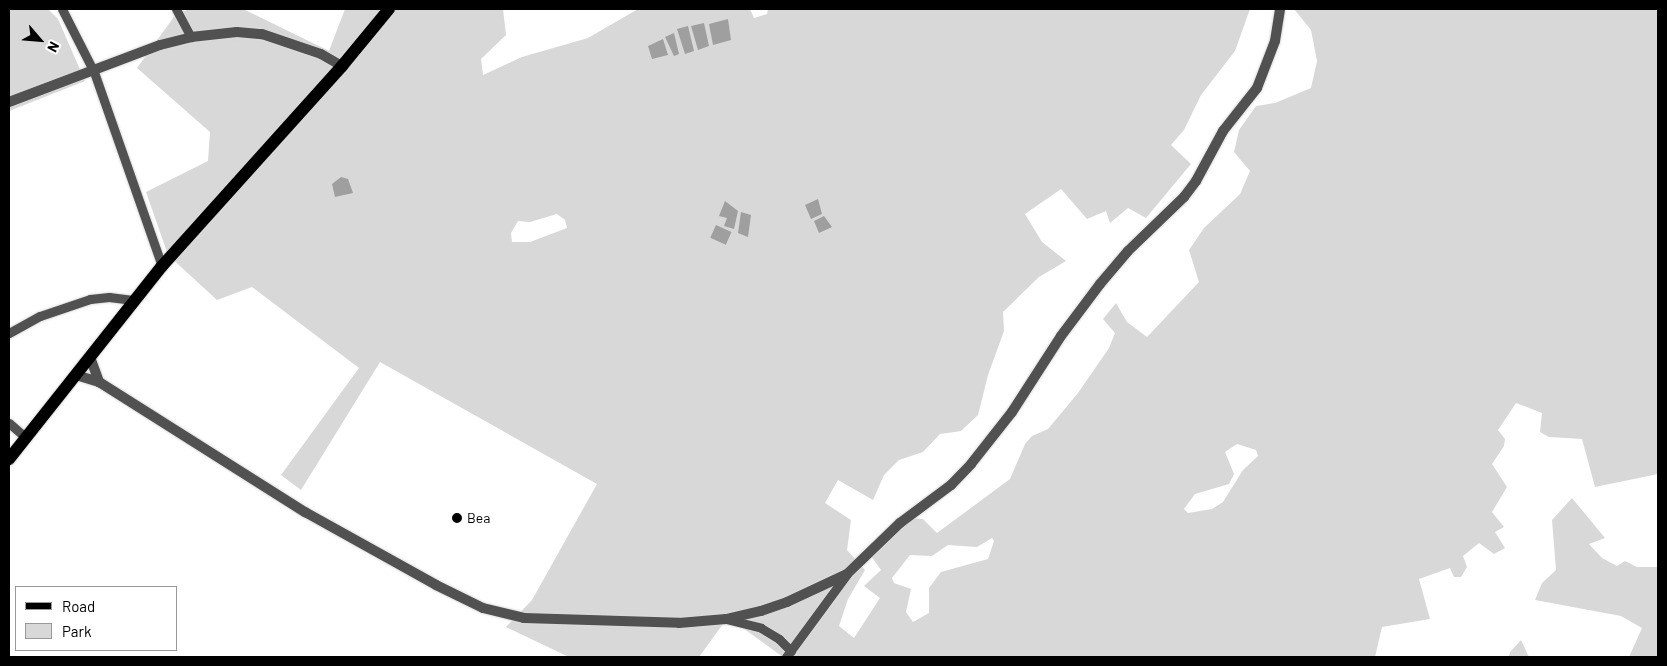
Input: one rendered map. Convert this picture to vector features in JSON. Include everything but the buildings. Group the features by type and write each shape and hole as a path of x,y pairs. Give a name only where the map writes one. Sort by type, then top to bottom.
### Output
{"main road":[{"path":"9,459 162,266 342,66 389,9"}],"street":[{"path":"62,9 94,72 162,266"},
{"path":"176,9 191,37"},
{"path":"726,619 761,628 779,639 789,654 847,574 900,523 951,485 1012,412 1060,336 1100,284 1128,251 1184,197 1196,181 1227,125 1257,88 1275,41 1280,9"},
{"path":"9,102 160,46 191,37 237,32 262,34 321,54 342,66"},
{"path":"9,333 40,316 90,299 109,297 135,300"},
{"path":"90,357 99,382"},
{"path":"76,375 99,382 305,512 436,585 483,608 510,616 565,620 679,623 726,619 787,602 847,574"},
{"path":"9,423 26,438"}],"green space":[{"path":"9,9 48,9 58,19 85,81 9,111"},
{"path":"190,9 243,9 329,51 345,9 503,9 506,35 481,59 483,75 522,57 588,38 638,9 750,9 754,18 767,14 768,9 1250,9 1235,51 1201,95 1184,130 1171,145 1191,164 1146,218 1128,208 1110,223 1106,211 1087,219 1061,189 1025,214 1042,242 1066,261 1039,277 1003,312 1004,331 988,375 978,415 961,431 940,434 923,452 899,460 884,475 873,500 838,480 825,503 851,520 847,550 865,570 848,599 839,626 854,638 880,598 864,586 881,570 871,556 909,518 923,519 937,533 1010,479 1025,444 1032,436 1048,429 1078,393 1109,348 1115,333 1103,319 1116,303 1127,322 1147,337 1199,282 1189,250 1204,228 1240,194 1250,171 1234,152 1239,130 1256,106 1275,103 1311,88 1317,61 1311,30 1294,9 1658,9 1658,474 1595,487 1582,439 1549,437 1540,432 1542,413 1516,403 1498,430 1505,439 1504,446 1492,464 1507,487 1492,512 1504,527 1495,532 1505,548 1494,554 1479,543 1463,556 1467,567 1461,577 1454,577 1450,568 1419,579 1430,619 1382,627 1375,657 783,657 728,617 699,657 569,657 506,627 532,600 597,484 380,362 301,490 281,475 359,368 252,287 217,300 168,255 146,192 208,161 210,132 137,68 176,14","holes":["557,214 565,220 567,228 530,242 512,242 511,233 518,221 530,222","1237,444 1256,450 1258,456 1243,470 1223,502 1212,509 1188,513 1184,509 1195,494 1229,484 1234,474 1225,452","992,538 994,541 988,559 941,572 929,588 929,613 913,622 906,612 911,589 894,583 892,578 910,555 932,556 948,545 977,547"]},
{"path":"1572,498 1605,538 1589,544 1602,558 1617,566 1625,561 1637,567 1658,567 1658,657 1629,657 1642,628 1621,616 1535,600 1542,583 1556,570 1552,520"},
{"path":"1521,640 1529,657 1509,657 1510,652"}],"shaded area":[{"path":"728,19 731,40 713,45 709,24"},
{"path":"704,23 709,46 698,50 691,26"},
{"path":"688,26 694,51 685,54 677,29"},
{"path":"674,33 679,54 674,56 665,37"},
{"path":"663,39 668,55 652,59 648,46"},
{"path":"341,177 348,179 353,193 335,197 332,184"},
{"path":"818,199 822,214 811,219 805,205"},
{"path":"725,201 738,211 734,229 724,226 727,218 719,216"},
{"path":"741,212 751,215 748,237 738,233"},
{"path":"824,216 832,227 819,233 814,221"},
{"path":"716,225 732,232 726,245 710,238"}],"place":[{"name":"Bea","path":"457,518"}]}
